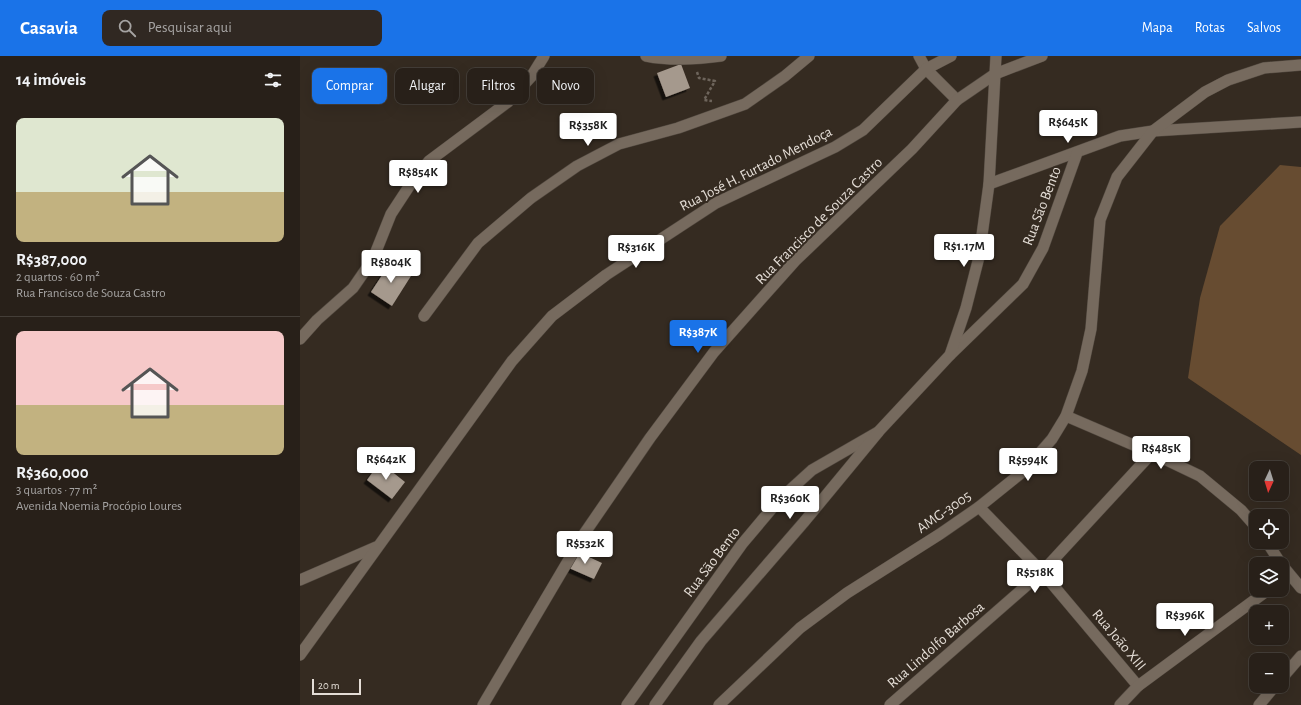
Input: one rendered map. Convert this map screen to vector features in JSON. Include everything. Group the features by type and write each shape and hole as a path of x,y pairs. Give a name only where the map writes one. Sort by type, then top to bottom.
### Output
{"street":[{"path":"300,339 316,320 353,288 373,259 392,214 410,185 429,161 508,102 531,77 544,56"},
{"path":"646,56 659,59 694,59 721,56"},
{"path":"424,316 478,243 531,198 577,166 619,144 678,128 745,104 785,76 810,56"},
{"path":"919,56 926,69 957,100"},
{"name":"Rua José H. Furtado Mendoça","path":"300,655 376,547 512,361 552,316 606,275 716,203 835,147 863,130 926,69 951,56"},
{"path":"950,355 966,308 979,257 990,184 996,56"},
{"name":"Rua Francisco de Souza Castro","path":"483,705 584,534 650,438 714,352 795,261 912,150 957,100 995,74 1042,56"},
{"name":"AMG-3005","path":"719,705 800,628 847,593 940,534 979,507 1025,470 1052,439 1066,416 1082,371 1091,329 1100,220 1117,176 1154,131 1205,92 1228,80 1264,68 1301,65"},
{"name":"Rua São Bento","path":"990,184 1120,136 1154,131 1301,122"},
{"name":"Rua São Bento","path":"628,705 742,544 779,500 812,470 880,430 950,355 1024,284 1043,248 1077,153"},
{"path":"1066,416 1152,453 1200,476 1241,510 1249,520"},
{"path":"654,705 701,641 804,522 880,430"},
{"name":"Rua Lindolfo Barbosa","path":"890,705 1042,572 1152,453"},
{"name":"Rua João XIII","path":"979,507 1042,572 1138,686"},
{"path":"300,580 376,547"},
{"path":"1289,580 1301,588"},
{"path":"1120,705 1138,686 1259,597"},
{"path":"1289,670 1301,656"},
{"path":"1259,705 1269,693"}],"path":[{"path":"694,59 699,78 715,81 704,100 718,102"}],"shaded area":[{"path":"1280,165 1301,167 1301,455 1188,378 1200,298 1220,226"}],"building":[{"path":"681,64 690,88 666,97 657,73"},
{"path":"390,263 411,276 392,306 371,292"},
{"path":"380,462 405,482 392,499 367,480"},
{"path":"576,551 602,563 594,579 569,568"}]}
